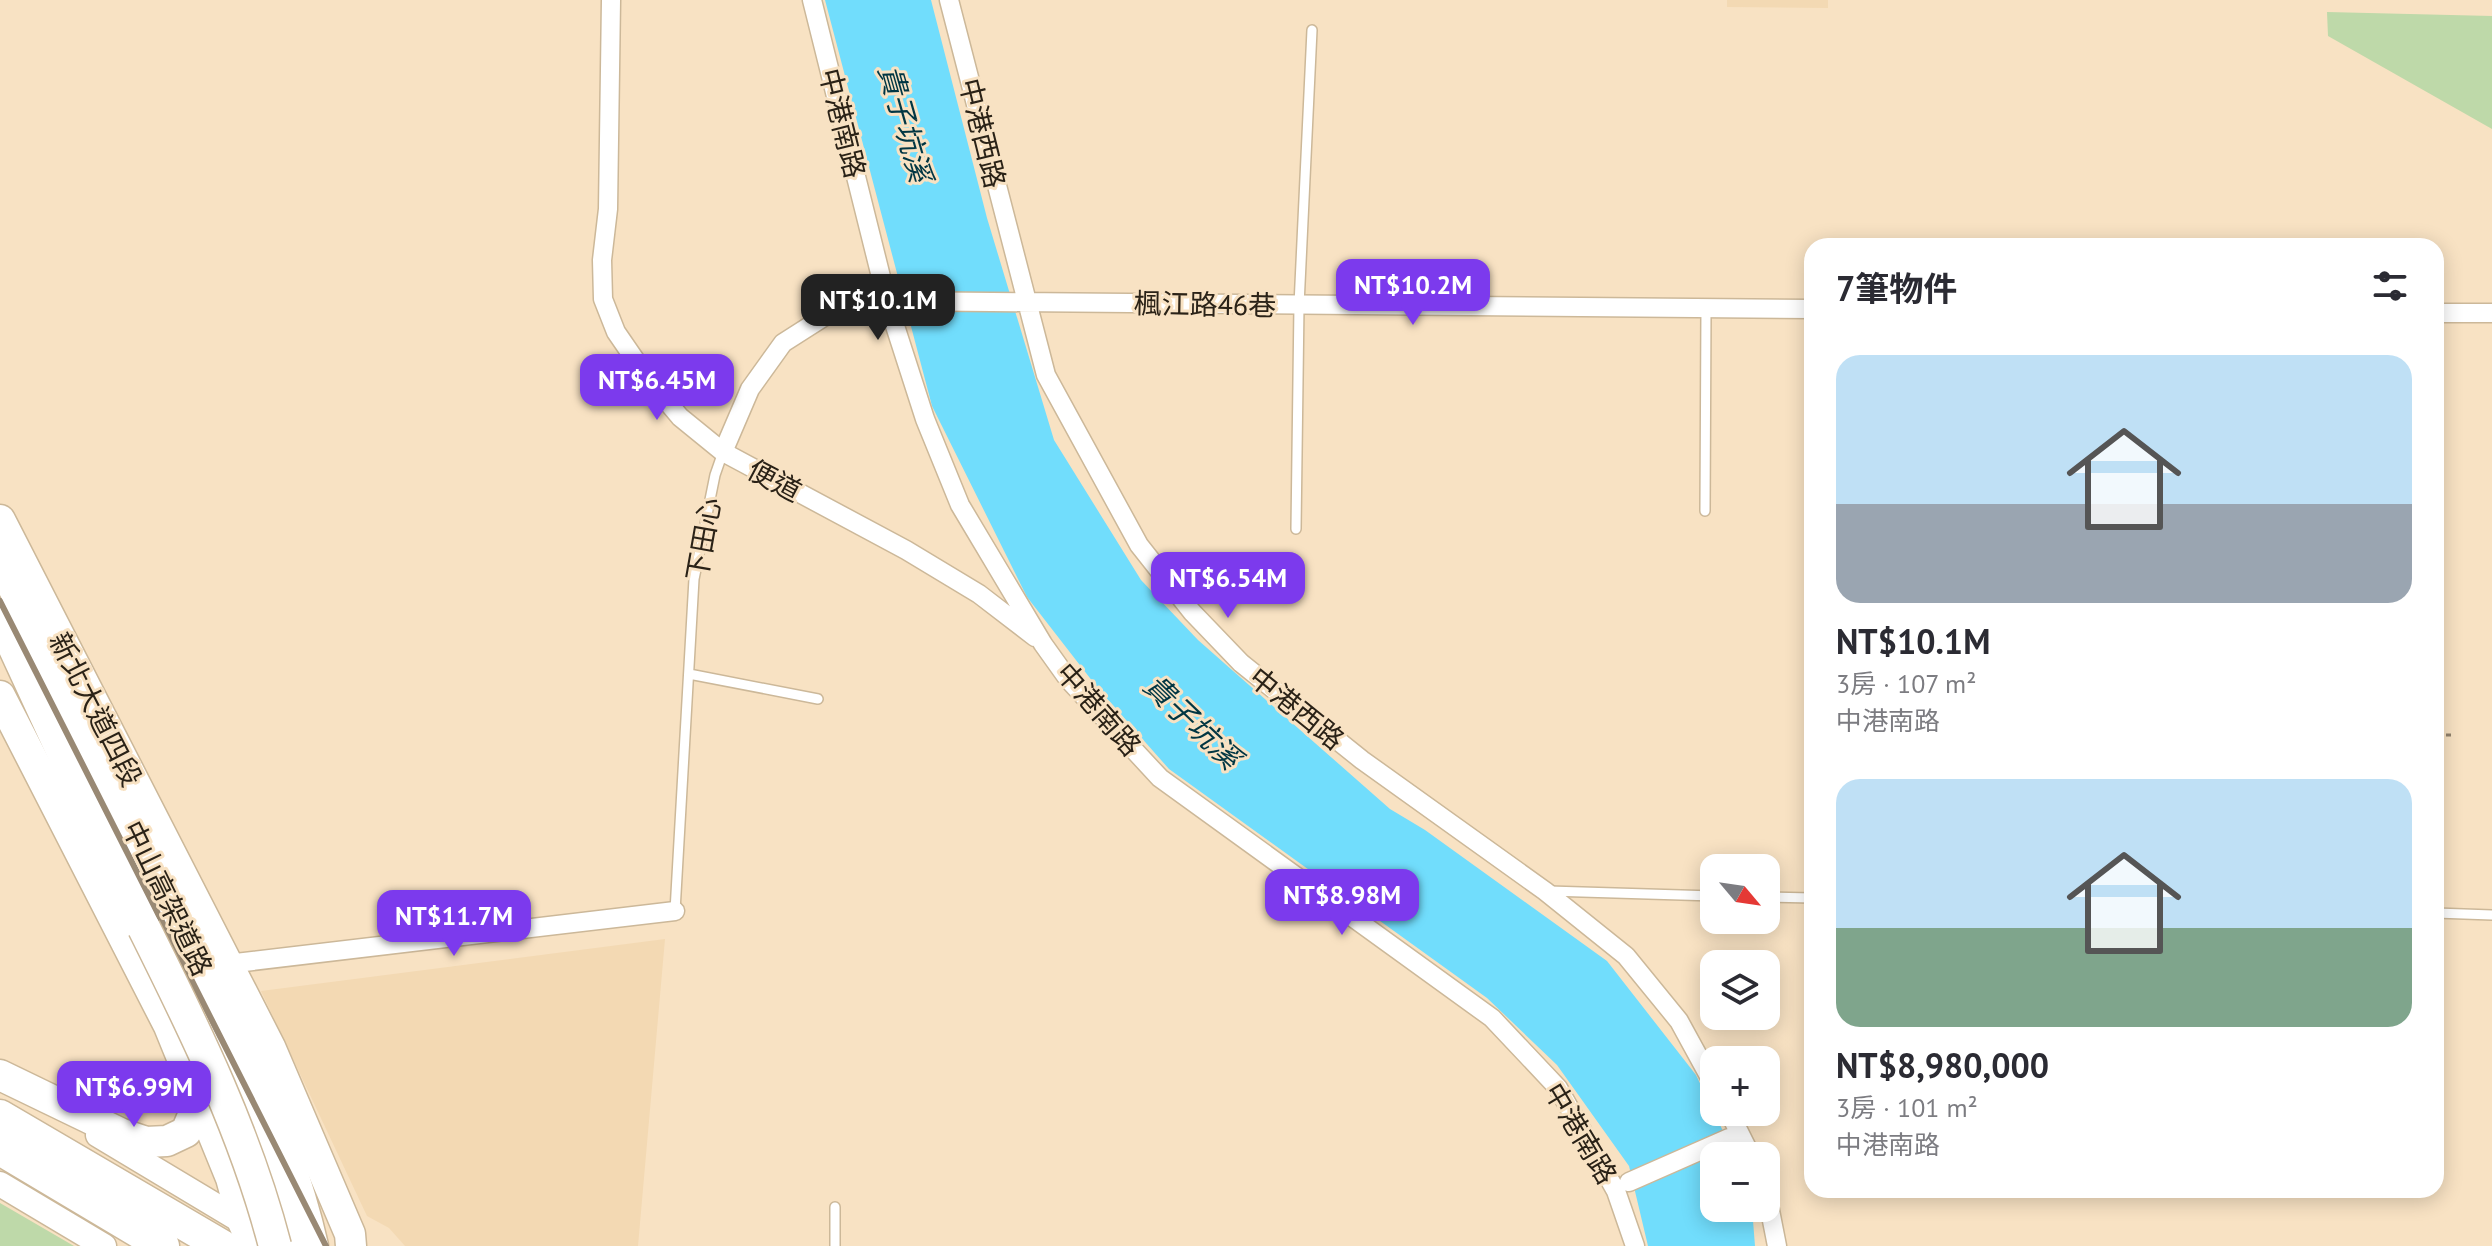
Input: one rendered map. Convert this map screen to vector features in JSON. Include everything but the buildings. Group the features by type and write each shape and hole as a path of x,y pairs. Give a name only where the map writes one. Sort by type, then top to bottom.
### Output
{"highway":[{"name":"中山高架道路","path":"0,559 245,1053 276,1126 303,1207 292,1245"},
{"path":"0,600 171,906"},
{"path":"0,614 144,928"},
{"name":"中山高架道路","path":"0,666 144,928 212,1068 263,1197 292,1245"},
{"path":"0,1116 240,1238"},
{"path":"0,1149 163,1246"}],"main road":[{"name":"新北大道四段","path":"0,520 278,1064 350,1234 351,1246"},
{"name":"新北大道四段","path":"0,614 254,1115 292,1245"},
{"path":"0,696 169,1026 231,1178 240,1238"},
{"path":"0,1076 122,1134 146,1142 167,1141 186,1132 194,1113 196,1092"}],"street":[{"name":"便道","path":"611,0 608,209 602,260 603,299 616,332 649,380 680,417 723,452 906,550 979,594 1043,644"},
{"name":"中港南路","path":"812,0 925,419 960,505 1043,644 1068,679 1160,778 1492,1018 1558,1088 1623,1186 1635,1246"},
{"name":"中港西路","path":"949,0 1022,302 1046,375 1139,545 1192,612 1241,663 1350,750 1545,891 1626,956 1679,1021 1700,1059"},
{"name":"下田心","path":"723,452 750,389 783,343 830,313 893,301"},
{"name":"楓江路46巷","path":"893,301 1804,309"},
{"path":"2444,313 2492,313"},
{"path":"227,964 441,932 675,911"},
{"path":"0,1076 240,1238"},
{"path":"1732,1126 1740,1142"},
{"path":"1623,1186 1735,1136"},
{"path":"0,1184 104,1246"},
{"path":"1772,1222 1777,1246"}],"lane":[{"path":"1296,529 1299,305 1312,30"},
{"path":"1705,511 1706,308"},
{"name":"下田心","path":"675,911 694,579 715,475 723,452"},
{"path":"689,674 818,699"},
{"path":"1545,891 1700,896"},
{"path":"1780,897 1804,898"},
{"path":"2444,913 2492,915"},
{"path":"835,1207 835,1246"}],"path":[{"path":"2444,735 2451,735"}],"shaded area":[{"path":"1727,0 1828,0 1828,8 1727,7"},
{"path":"665,939 638,1246 405,1246 389,1228 367,1216 261,991"}],"green space":[{"path":"2327,12 2492,16 2492,129 2328,36"},
{"path":"0,1203 74,1246 0,1246"}],"water":[{"name":"貴子坑溪","path":"825,0 931,0 987,218 1054,440 1141,580 1198,640 1390,809 1425,830 1607,961 1696,1075 1700,1083 1700,1126 1721,1126 1728,1142 1700,1142 1700,1222 1753,1222 1755,1246 1648,1246 1629,1166 1557,1065 1487,998 1169,769 1100,691 1027,597 932,406"}],"railway":[{"path":"0,601 326,1246"}]}
